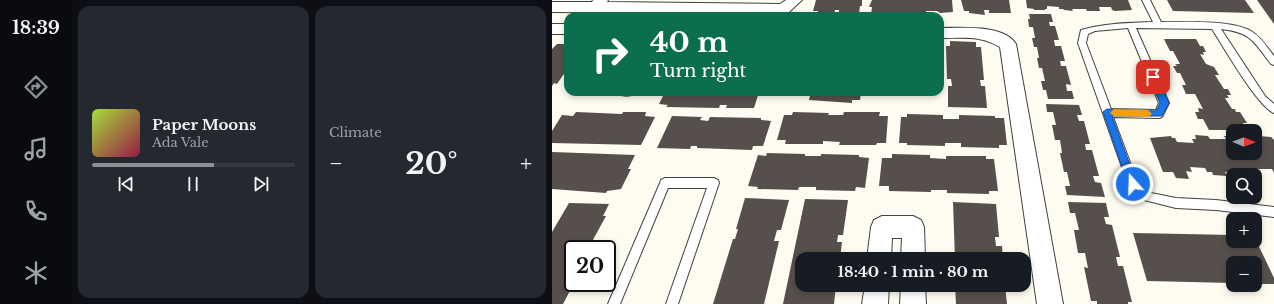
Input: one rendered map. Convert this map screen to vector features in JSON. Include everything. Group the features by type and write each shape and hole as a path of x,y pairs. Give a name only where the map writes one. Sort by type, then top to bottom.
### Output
{"street":[{"path":"564,4 784,9 795,0"},
{"path":"552,29 564,30"},
{"path":"944,33 980,33 994,36 1008,44 1050,304"},
{"path":"880,252 882,227 913,227 913,252"},
{"path":"875,304 876,292"},
{"path":"913,292 913,304"}],"lane":[{"path":"1146,0 1158,25"},
{"path":"1107,112 1158,114 1164,103 1131,25"},
{"path":"1274,62 1258,40 1243,30 1215,27 1158,25 1112,26 1089,29 1084,32 1082,43 1133,184 1148,197 1176,203 1216,205 1274,212"},
{"path":"1215,27 1262,98 1274,109"},
{"path":"614,304 665,183 714,183 672,304"}],"building":[{"path":"816,0 862,0 862,6 860,6 859,12 839,12 839,10 835,10 834,12 813,11"},
{"path":"872,0 952,0 953,12 871,12 872,7 869,7"},
{"path":"961,0 1009,0 1011,13 989,13 989,10 984,10 985,15 969,13 969,11 964,11"},
{"path":"1026,0 1128,0 1132,10 1115,11 1112,10 1111,7 1099,7 1100,11 1072,9 1073,11 1059,9 1059,7 1047,6 1047,9 1045,10 1034,10 1027,8"},
{"path":"1167,0 1245,0 1254,13 1173,11"},
{"path":"1257,0 1274,0 1274,24"},
{"path":"1029,14 1051,14 1053,22 1049,22 1050,26 1055,26 1059,40 1054,40 1055,46 1061,46 1065,61 1060,61 1061,66 1066,66 1071,85 1066,84 1067,91 1072,91 1074,99 1048,99 1046,90 1043,90 1041,81 1045,81 1042,68 1039,68 1037,47 1034,47 1032,38 1035,38 1033,27 1029,27"},
{"path":"1164,39 1196,39 1200,46 1203,46 1206,52 1203,52 1204,55 1200,54 1206,64 1214,67 1219,75 1215,75 1224,89 1228,89 1231,95 1227,95 1229,98 1225,98 1232,109 1235,109 1236,112 1240,112 1247,123 1226,124 1226,130 1209,130 1203,119 1198,119 1195,112 1199,112 1198,108 1203,109 1195,94 1186,94 1182,85 1186,85 1180,73 1177,73 1173,66 1177,66 1175,64 1180,64 1173,51 1170,51"},
{"path":"950,41 976,42 976,47 981,47 984,80 980,80 981,86 985,86 987,108 948,107 948,86 952,86 951,79 947,79 946,46 950,46"},
{"path":"557,44 564,44 564,74 557,84 554,83 552,86 552,49"},
{"path":"663,96 758,96 754,108 726,108 727,105 720,105 719,108 666,107 668,105 659,104"},
{"path":"810,96 860,96 860,100 852,100 852,103 809,100"},
{"path":"1046,104 1079,105 1082,115 1077,115 1079,121 1084,121 1090,144 1085,144 1086,150 1092,150 1099,176 1093,176 1095,182 1101,183 1105,197 1067,195 1065,186 1070,186 1067,172 1064,172 1060,153 1062,153 1060,140 1055,140 1052,125 1056,125 1053,112 1047,112"},
{"path":"576,112 622,114 623,112 646,112 645,116 655,117 641,145 552,143 552,131 562,115 573,116"},
{"path":"793,112 843,115 844,112 880,112 879,116 888,116 886,143 877,143 876,145 839,145 840,142 823,141 823,144 785,144 786,140 777,140 784,115 792,115"},
{"path":"907,114 943,115 943,119 959,119 959,115 995,116 995,118 1004,118 1007,145 999,145 999,148 961,147 961,143 945,143 945,146 907,145 907,143 899,143 901,117 907,117"},
{"path":"672,116 702,117 700,120 708,121 710,117 761,118 761,120 771,121 763,146 753,146 752,150 697,148 697,146 691,146 690,149 657,148"},
{"path":"1195,135 1208,136 1210,139 1226,139 1226,160 1262,160 1262,136 1271,137 1274,140 1274,173 1272,169 1226,168 1226,176 1213,175 1212,172 1207,172 1205,168 1190,167 1192,172 1186,171 1189,179 1176,178 1173,172 1163,172 1150,138 1171,136 1172,138 1175,138 1177,142 1194,143 1192,139 1196,139"},
{"path":"552,152 635,155 628,169 631,169 621,189 607,191 606,193 552,189"},
{"path":"767,153 805,154 805,156 821,156 821,154 859,155 859,157 869,158 865,188 856,187 855,191 816,190 816,187 799,187 798,190 757,189 758,187 748,186 758,155 766,156"},
{"path":"892,154 930,155 930,158 946,159 946,156 986,156 986,159 994,159 998,191 989,191 989,194 947,193 947,190 931,190 931,192 889,191 889,186 879,186 882,158 892,158"},
{"path":"745,198 789,200 781,230 777,230 774,241 779,241 764,304 713,304 733,239 735,239 738,229 736,229"},
{"path":"805,199 848,200 843,235 838,235 837,242 842,242 841,252 795,252 795,292 835,292 834,304 783,304"},
{"path":"953,202 996,204 999,237 995,237 996,246 1002,246 1002,252 955,252"},
{"path":"1068,202 1106,203 1109,217 1104,217 1106,224 1112,225 1120,257 1116,257 1118,266 1123,266 1132,302 1128,302 1128,304 1097,304 1097,301 1091,301 1084,267 1088,268 1085,253 1078,253 1074,230 1079,230 1075,213 1070,213"},
{"path":"569,203 609,204 603,216 606,216 593,240 564,240 564,292 569,292 563,304 552,304 552,232"},
{"path":"1133,233 1226,235 1226,248 1260,248 1274,278 1274,284 1262,284 1262,256 1226,256 1226,283 1147,281"},
{"path":"955,292 1006,292 1007,304 956,304"}],"slow traffic":[{"path":"1114,113 1148,114"}],"route":[{"path":"1133,184 1107,112 1158,114 1164,103 1153,77"}]}
